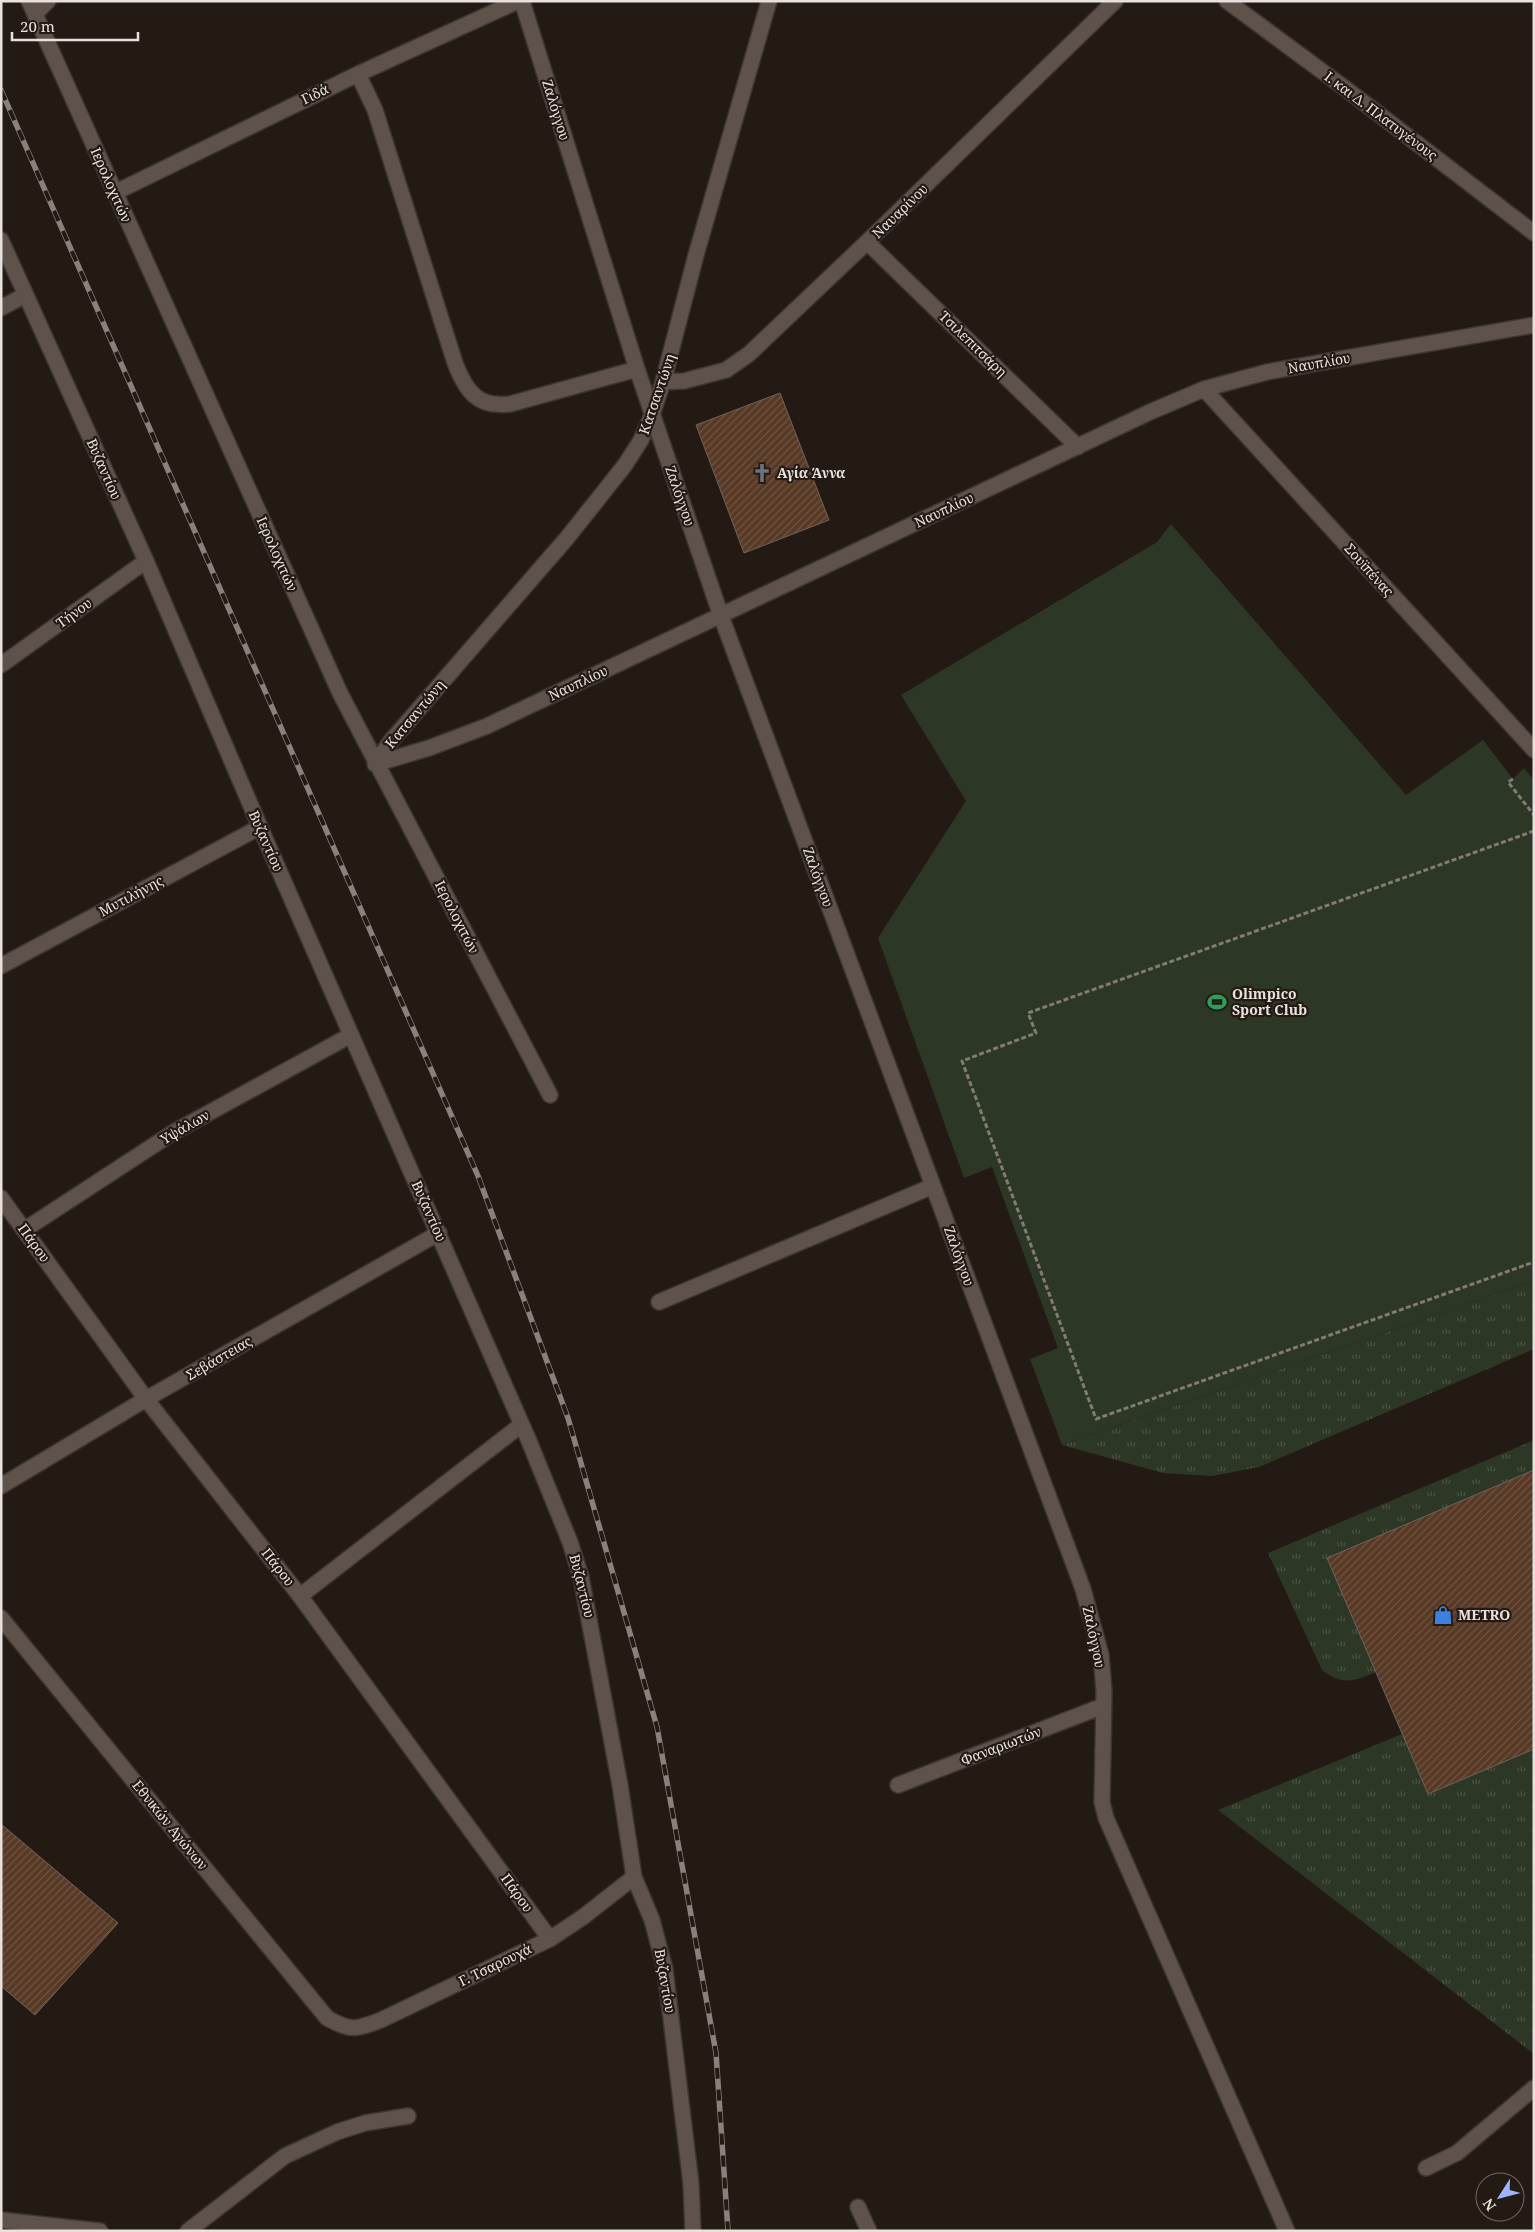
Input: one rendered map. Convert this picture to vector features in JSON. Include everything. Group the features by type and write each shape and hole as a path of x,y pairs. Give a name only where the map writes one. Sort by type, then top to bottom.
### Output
{"street":[{"path":"32,7 48,1"},
{"name":"Γιδά","path":"114,192 358,74 520,1"},
{"name":"Ζαλόγγου","path":"520,1 652,415 721,616 1083,1589 1101,1655 1104,1706 1102,1802 1106,1818 1287,2231"},
{"name":"Κατσαντώνη","path":"375,764 391,741 567,538 625,466 641,440 663,382 696,255 769,1"},
{"name":"Ναυαρίνου","path":"663,382 684,381 726,370 749,354 867,242 1114,1"},
{"name":"Ι. και Δ. Πλατυγένους","path":"1227,1 1346,89 1534,233"},
{"name":"Ιερολοχιτών","path":"32,7 311,631 375,764 433,869 550,1095"},
{"path":"358,74 375,110 455,363 468,390 488,405 510,404 637,369"},
{"name":"Βυζαντίου","path":"1,240 146,561 260,827 439,1233 570,1542 582,1577 634,1877 652,1920 665,1969 691,2184 692,2231"},
{"name":"Τσιλεπιτσάρη","path":"867,242 1078,447"},
{"path":"1,308 25,295"},
{"name":"Ναυπλίου","path":"375,764 429,748 487,726 1178,399 1204,389 1267,372 1534,325"},
{"name":"Σουϊπένας","path":"1204,389 1534,750"},
{"name":"Τήνου","path":"1,665 146,561"},
{"name":"Μυτιλήνης","path":"1,966 260,827"},
{"name":"Υψάλων","path":"24,1230 174,1132 351,1035"},
{"path":"659,1302 933,1186"},
{"name":"Πάρου","path":"1,1198 146,1399 300,1596 550,1939"},
{"name":"Σεβάστειας","path":"1,1486 146,1399 439,1233"},
{"path":"300,1596 521,1425"},
{"name":"Εθνικών Αγώνων","path":"1,1618 327,2018 344,2027"},
{"name":"Φαναριωτών","path":"898,1785 1104,1706"},
{"name":"Γ. Τσαρουχά","path":"344,2027 359,2029 381,2020 550,1939 584,1918 634,1877"},
{"path":"1426,2168 1457,2153 1534,2088"},
{"path":"188,2231 284,2156 337,2132 365,2123 408,2116"},
{"path":"858,2207 869,2231"},
{"path":"1,2220 100,2231"}],"path":[{"path":"1513,779 1508,782 1534,816"},
{"path":"1534,831 1028,1013 1036,1033 962,1061 1096,1419 1534,1262"}],"green space":[{"name":"Olimpico Sport Club","path":"1171,524 1406,795 1483,740 1513,779 1524,768 1534,780 1534,1281 1062,1445 1030,1359 1058,1348 992,1167 964,1178 878,938 966,801 901,695 1157,542"},
{"path":"1534,1281 1534,1349 1259,1467 1212,1476 1163,1473 1062,1445"},
{"path":"1534,1440 1534,1470 1376,1672 1355,1680 1342,1680 1322,1670 1268,1553"},
{"path":"1402,1734 1534,1749 1534,2054 1218,1810"}],"building":[{"name":"Αγία Άννα","path":"780,393 829,520 744,553 696,425"},
{"name":"METRO","path":"1534,1470 1534,1749 1428,1794 1327,1558"},
{"path":"1,1824 118,1923 35,2015 1,1986"}],"railway":[{"path":"1,90 478,1176 568,1418 657,1727 716,2053 728,2231"}],"place":[{"name":"Αγία Άννα","path":"762,473"},
{"name":"Olimpico Sport Club","path":"1217,1002"},
{"name":"METRO","path":"1443,1615"}]}
